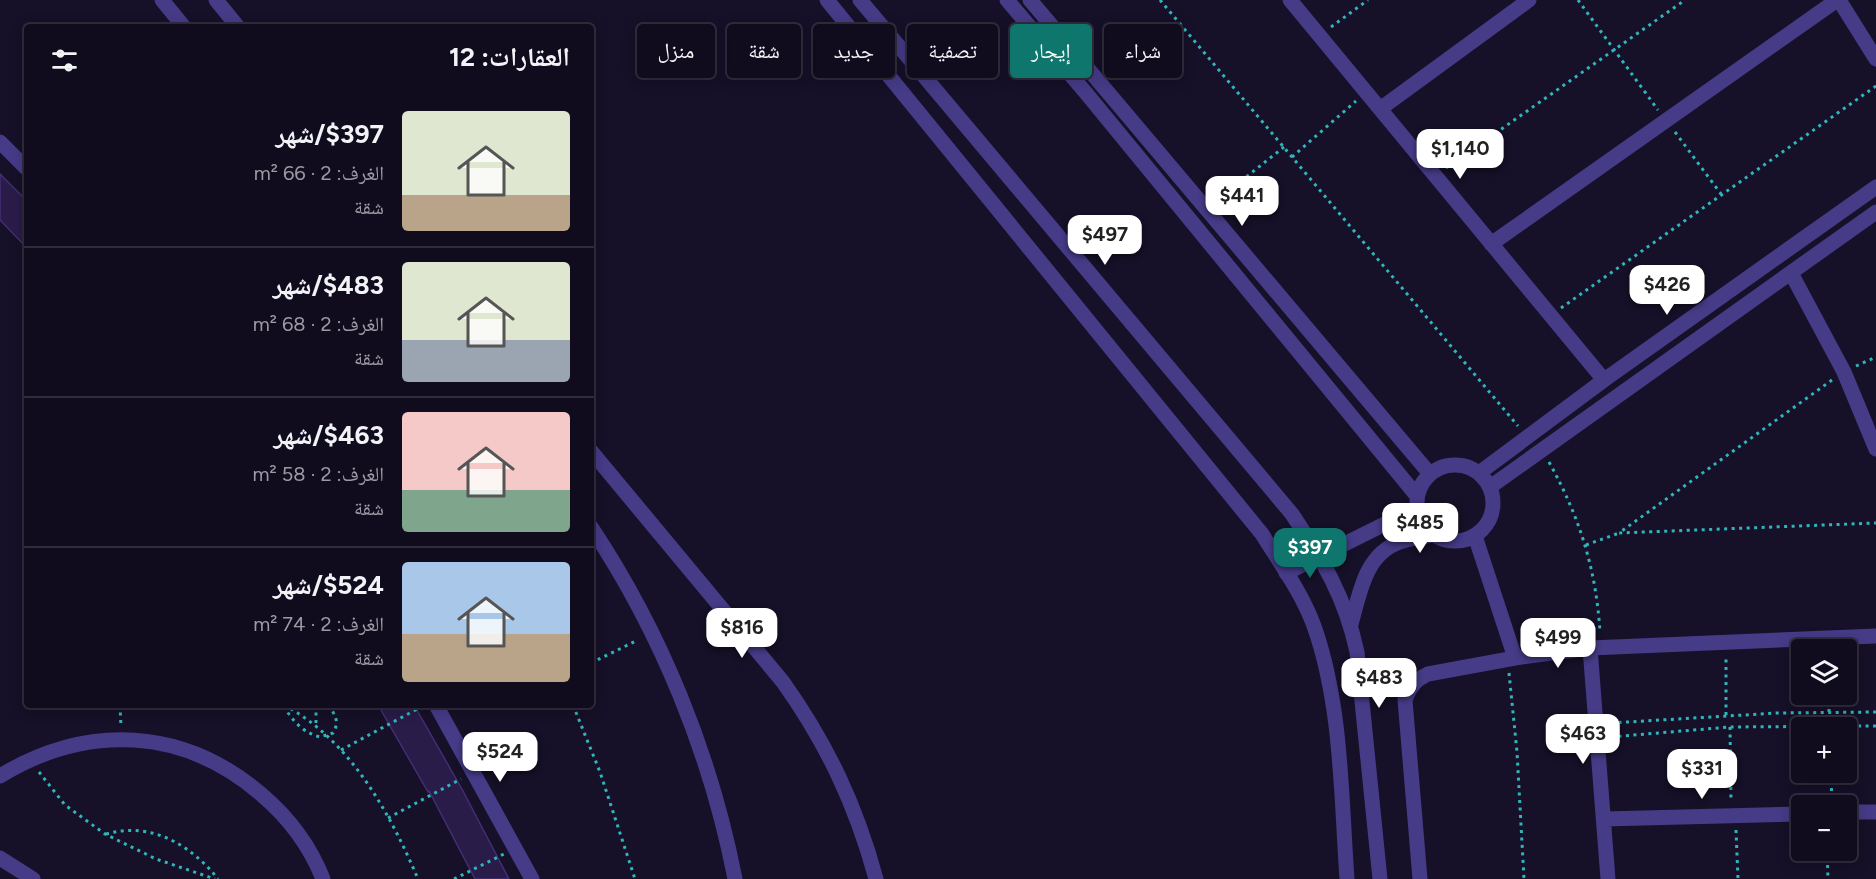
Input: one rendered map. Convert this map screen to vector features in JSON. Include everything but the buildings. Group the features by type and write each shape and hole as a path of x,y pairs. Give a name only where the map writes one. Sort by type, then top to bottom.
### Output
{"street":[{"path":"162,0 182,24"},
{"path":"216,0 236,24"},
{"path":"827,0 1262,534 1300,596 1314,624 1330,680 1335,715 1347,879"},
{"path":"860,0 1292,514 1320,555 1351,624 1357,652 1380,879"},
{"path":"1007,0 1218,254 1417,502 1422,523 1433,535 1459,542 1483,530 1492,514 1493,496 1490,488 1479,473 1472,468 1446,466 1430,474 1424,480 1417,502 1286,573"},
{"path":"1030,0 1430,474"},
{"path":"1290,0 1604,380"},
{"path":"1380,109 1529,0"},
{"path":"1491,244 1838,0 1876,59"},
{"path":"1086,93 1099,83"},
{"path":"0,142 24,166"},
{"path":"1479,473 1604,380 1876,187"},
{"path":"1490,488 1876,212"},
{"path":"1218,254 1233,242"},
{"path":"1791,273 1844,372 1876,448"},
{"path":"594,455 783,682 801,707 828,752 846,789 868,849 876,879"},
{"path":"594,532 623,579 652,634 681,699 723,824 735,879"},
{"path":"1351,624 1365,577 1379,555 1399,542 1433,535"},
{"path":"1475,536 1511,658"},
{"path":"1420,879 1405,699 1409,688 1428,674 1511,658 1596,648 1876,636"},
{"path":"1596,648 1597,731 1608,879"},
{"path":"438,708 532,879"},
{"path":"0,776 30,760 71,745 91,741 121,739 147,741 183,749 208,759 235,774 284,816 304,841 323,879"},
{"path":"1857,812 1876,812"},
{"path":"1604,819 1791,814"},
{"path":"0,858 33,879"}],"path":[{"path":"1160,0 1527,437"},
{"path":"1319,36 1368,0"},
{"path":"1578,0 1722,194"},
{"path":"1435,176 1685,0"},
{"path":"1550,315 1876,86"},
{"path":"1292,157 1366,92"},
{"path":"1206,210 1284,147"},
{"path":"1586,544 1618,533 1844,372 1876,357"},
{"path":"1542,450 1568,496 1586,544 1598,596 1596,648"},
{"path":"1618,533 1876,523"},
{"path":"594,662 652,634"},
{"path":"1726,642 1726,715"},
{"path":"1511,658 1524,879"},
{"path":"1829,705 1829,712"},
{"path":"120,708 121,739"},
{"path":"286,708 303,729 316,736 327,736 333,733 337,724 329,708"},
{"path":"288,708 327,736 372,790 418,879"},
{"path":"316,708 316,727"},
{"path":"341,750 419,708"},
{"path":"574,708 600,772 635,879"},
{"path":"1597,731 1726,715 1876,712"},
{"path":"1597,731 1791,726"},
{"path":"1857,726 1876,726"},
{"path":"1730,727 1738,879"},
{"path":"30,760 65,805 105,834 156,859 217,879"},
{"path":"388,818 474,772"},
{"path":"105,834 133,830 158,834 190,850 217,879"},
{"path":"454,879 516,848"},
{"path":"1827,861 1828,879"}]}
